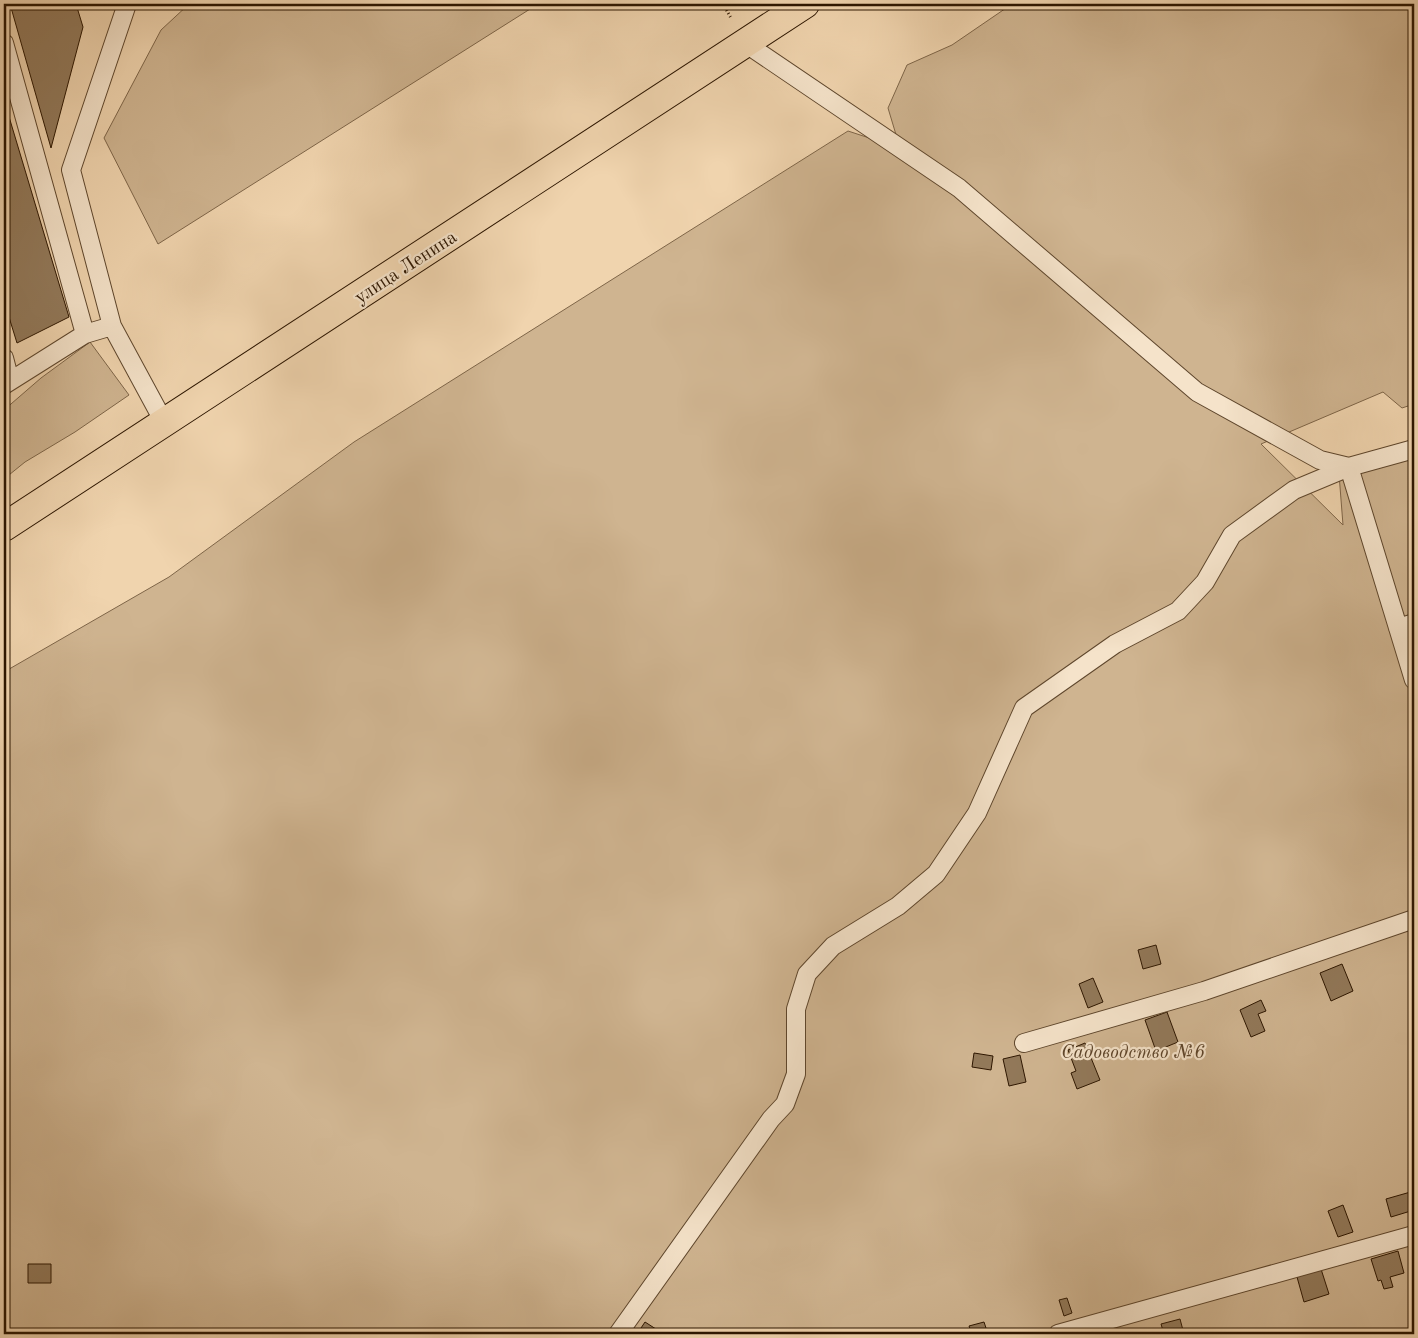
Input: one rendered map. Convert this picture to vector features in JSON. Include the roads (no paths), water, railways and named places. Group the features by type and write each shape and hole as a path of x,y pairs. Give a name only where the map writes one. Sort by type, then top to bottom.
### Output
{"main road":[{"name":"улица Ленина","path":"4,527 805,4"}],"lane":[{"path":"127,4 71,170 112,326 164,424"},
{"path":"4,43 85,334"},
{"path":"745,43 959,188 1197,392 1320,460 1349,467"},
{"path":"4,358 7,383 85,334 112,326"},
{"path":"618,1334 765,1127 784,1104 796,1074 796,1009 807,974 833,946 898,906 936,874 977,813 1024,708 1115,644 1178,611 1205,582 1232,535 1294,490 1349,467 1414,449"},
{"path":"1349,467 1406,625 1414,680"},
{"path":"1024,1043 1204,990 1414,919"},
{"path":"1058,1334 1414,1235"}],"park label":[{"name":"Садоводство №6","path":"1133,1051"}]}
